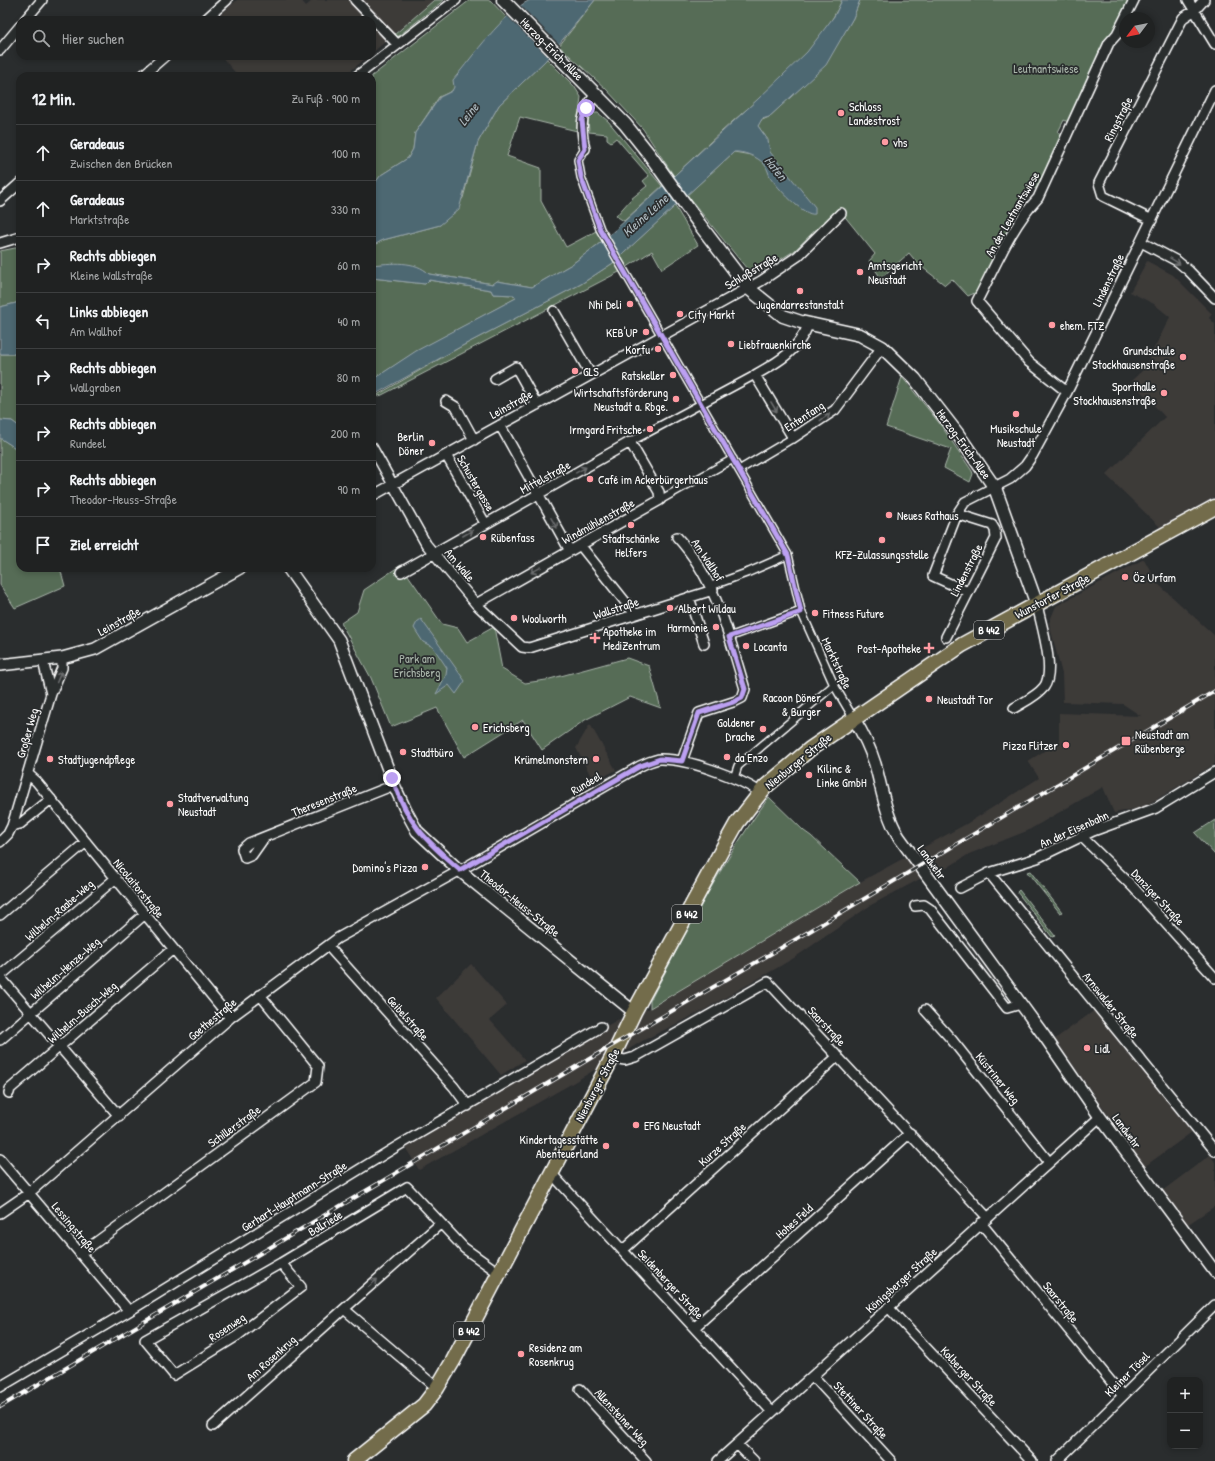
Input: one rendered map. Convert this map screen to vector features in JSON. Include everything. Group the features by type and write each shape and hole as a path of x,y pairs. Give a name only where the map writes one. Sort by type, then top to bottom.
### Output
{"main road":[{"name":"Herzog-Erich-Allee","path":"505,2 625,124 748,288 783,316 860,335 882,347 915,379 953,428 994,488 1020,552 1037,605"},
{"name":"Wunstorfer Straße","path":"854,719 962,645 1215,507"},
{"name":"Nienburger Straße","path":"354,1461 424,1405 437,1388 612,1058 634,1012 737,823 760,792 810,749 854,719"}],"street":[{"path":"28,16 42,0"},
{"path":"209,16 227,0"},
{"path":"355,0 370,16"},
{"path":"361,72 456,0"},
{"name":"An der Leutnantswiese","path":"1067,392 1029,362 977,301 1017,226 1038,198 1109,43 1117,34 1134,0"},
{"path":"1188,0 1215,44"},
{"name":"Ringstraße","path":"1152,220 1103,196 1099,183 1183,18 1195,10 1204,0"},
{"path":"376,22 397,44"},
{"path":"0,50 16,31"},
{"path":"147,72 160,60"},
{"name":"Lindenstraße","path":"946,637 996,538 995,530 992,525 957,514 965,502 994,488 1017,474 1029,461 1067,392 1215,90"},
{"path":"585,149 582,120 583,113 590,100 597,94"},
{"name":"Marktstraße","path":"585,149 578,160 581,177 603,235 788,555 801,612 834,685 854,719"},
{"path":"0,201 16,187"},
{"name":"Schloßstraße","path":"662,336 748,288 798,256 841,213"},
{"path":"2,240 16,238"},
{"path":"1141,242 1177,261 1189,271 1215,298"},
{"path":"554,311 591,375"},
{"path":"792,438 755,375 792,351 803,337 809,323"},
{"name":"Leinstraße","path":"376,494 662,336"},
{"name":"Entenfang","path":"739,470 835,410 882,347"},
{"path":"495,379 516,367 537,405"},
{"name":"Mittelstraße","path":"401,572 630,442 755,375"},
{"path":"446,401 456,407 474,440"},
{"path":"500,425 570,551"},
{"path":"630,442 659,492 660,500"},
{"name":"Am Walle","path":"376,455 426,544 476,604 522,647 526,648"},
{"name":"Schustergasse","path":"446,455 485,523"},
{"name":"Windmühlenstraße","path":"476,604 733,459"},
{"path":"957,514 933,576 968,592"},
{"name":"Am Wallhof","path":"677,537 691,552 712,588 745,689 742,698 699,713 682,761"},
{"path":"580,545 635,614"},
{"name":"Wallstraße","path":"526,648 689,597 788,555"},
{"name":"Leinstraße","path":"0,666 62,658 82,654 102,646 233,572"},
{"name":"Theodor-Heuss-Straße","path":"291,572 339,640 394,785 417,830 426,841 460,870 634,1012"},
{"path":"689,597 704,644"},
{"path":"1014,708 1040,691 1045,686 1049,676 1047,656 1037,605"},
{"path":"729,637 801,612"},
{"name":"Großer Weg","path":"0,842 8,834 12,826 51,694 62,668 62,658"},
{"name":"Großer Weg","path":"43,660 51,694"},
{"path":"734,778 738,766 834,685"},
{"name":"Landwehr","path":"854,719 874,763 884,803 895,830 1021,1004 1100,1117 1215,1272"},
{"name":"Rundeel","path":"460,870 640,766 660,759 682,761 734,778 760,792"},
{"name":"An der Eisenbahn","path":"960,888 989,872 1037,858 1081,836 1156,808 1215,772"},
{"name":"Nicolaitorstraße","path":"28,774 36,781 230,1018"},
{"name":"Theresenstraße","path":"264,838 394,785"},
{"name":"Großer Weg","path":"12,826 20,824 50,799"},
{"name":"Danziger Straße","path":"1081,836 1133,887 1215,978"},
{"path":"0,915 86,842"},
{"name":"Goethestraße","path":"0,1212 29,1193 120,1116 230,1018 260,995 338,938 460,870"},
{"name":"Arnswalder Straße","path":"989,872 1215,1151"},
{"name":"Wilhelm-Raabe-Weg","path":"0,976 116,878"},
{"path":"915,906 924,905 930,909 1007,1008 1021,1004"},
{"name":"Wilhelm-Henze-Weg","path":"0,1040 145,914"},
{"name":"Geibelstraße","path":"328,946 454,1087 468,1106"},
{"name":"Wilhelm-Busch-Weg","path":"9,1093 10,1089 173,949"},
{"path":"0,976 120,1116"},
{"name":"Saarstraße","path":"612,1058 625,1060 635,1057 768,982 910,1133 984,1221 1122,1395"},
{"name":"Schillerstraße","path":"80,1254 316,1082 318,1066 260,995"},
{"name":"Küstriner Weg","path":"925,1010 952,1040 1049,1162"},
{"name":"Gerhart-Hauptmann-Straße","path":"0,1387 129,1312 396,1147 601,1027"},
{"name":"Kurze Straße","path":"622,1250 838,1056"},
{"name":"Königsberger Straße","path":"718,1461 1100,1117"},
{"name":"Hohes Feld","path":"695,1327 910,1133"},
{"name":"Lessingstraße","path":"0,1159 129,1312"},
{"name":"Seidenberger Straße","path":"551,1173 772,1412"},
{"name":"Bollriede","path":"145,1340 281,1263 407,1187 464,1248 499,1273"},
{"name":"Am Rosenkrug","path":"213,1426 440,1224"},
{"name":"Rosenweg","path":"145,1340 174,1375 237,1336 301,1287 281,1263"},
{"name":"Kleiner Tösel","path":"1057,1461 1122,1395 1215,1305"},
{"name":"Kolberger Straße","path":"888,1307 1032,1461"},
{"path":"344,1309 437,1388"},
{"name":"Stettiner Straße","path":"813,1376 891,1461"},
{"name":"Allensteiner Weg","path":"580,1389 646,1461"},
{"path":"737,1444 754,1461"}],"shaded area":[{"path":"237,0 301,0 306,6 313,0 434,0 376,50 376,16 219,16"},
{"path":"224,60 364,60 349,72 235,72"},
{"path":"1147,261 1173,275 1212,314 1209,318 1215,324 1215,497 1160,527 1106,475 1165,417 1131,381 1143,370 1170,317 1154,304 1130,292"},
{"path":"1144,559 1157,583 1215,636 1215,764 1144,807 1114,813 1103,787 1027,831 969,854 947,868 933,872 871,905 794,958 704,1010 644,1040 571,1084 419,1170 404,1145 617,1020 650,1008 860,882 968,823 1039,778 1028,761 1059,742 1059,713 1141,716 1123,704 1063,702 1062,674 1049,623 1056,606"},
{"name":"Krümelmonstern","path":"590,724 616,770 594,782 576,748"},
{"path":"471,964 507,1005 490,1020 525,1060 501,1075 436,998"},
{"path":"1095,1010 1192,1132 1144,1167 1055,1039"},
{"path":"1210,1155 1215,1162 1215,1206 1187,1225 1162,1191"}],"green space":[{"path":"434,0 444,0 396,38 394,35"},
{"path":"470,0 490,0 506,17 452,91 439,97 415,133 413,149 408,158 381,175 376,182 376,73"},
{"path":"595,0 842,0 833,18 821,35 794,67 725,128 674,176 643,129 606,89 559,46"},
{"name":"Leutnantswiese","path":"860,0 1131,0 1125,12 1119,12 1119,23 1068,122 1064,120 1058,132 1064,135 1038,189 1032,187 979,291 968,296 952,279 945,285 918,264 909,253 881,278 869,261 875,254 838,208 794,251 760,272 751,272 687,195 734,152 751,155 768,140 758,126 760,121 769,117 825,65 853,18"},
{"path":"547,59 574,86 581,97 577,131 520,117 507,156 541,168 541,201 566,247 598,230 604,240 572,264 532,287 497,281 494,284 429,274 424,270 410,266 376,265 376,244 383,240 440,225 463,198 478,142 499,105"},
{"path":"592,113 598,113 608,121 662,186 624,221 616,216 631,199 647,186 643,181 649,176 616,138 611,142 607,139 607,134 589,132 588,118"},
{"path":"675,206 698,245 662,269 652,251 621,271 376,397 462,346 581,284 613,263"},
{"path":"16,248 16,303 0,307 0,251"},
{"path":"376,278 425,284 428,280 491,290 493,294 514,295 516,298 417,351 376,377"},
{"path":"0,354 16,354 16,424 12,421 0,420"},
{"path":"902,377 940,424 972,471 973,474 970,482 944,468 951,449 886,427"},
{"path":"0,438 16,448 16,572 61,572 65,586 15,608 0,585"},
{"name":"Park am Erichsberg","path":"401,565 442,624 458,628 467,642 494,627 502,669 525,683 546,680 627,658 649,666 661,708 630,697 585,720 542,750 523,720 464,757 437,708 391,727 371,678 341,623 357,612 364,590"},
{"path":"769,797 860,882 650,1008 650,1001 720,871"},
{"path":"1215,820 1215,855 1195,833"},
{"path":"1030,871 1062,912 1060,913 1027,872"},
{"path":"1019,890 1055,936 1052,937 1017,892"}],"water":[{"name":"Leine","path":"530,0 595,0 545,61 499,105 478,142 459,209 440,225 383,240 376,244 376,182 381,175 408,158 413,149 415,133 440,97 452,91 454,87 453,80 479,47 509,15"},
{"path":"842,0 860,0 853,18 826,65 769,117 762,119 758,126 768,140 770,152 815,207 815,214 810,214 804,211 791,200 774,182 761,161 746,154 734,152 613,263 581,284 462,346 376,394 376,377 416,351 516,298 514,295 493,294 491,290 429,280 425,284 376,278 376,265 395,263 410,264 417,266 429,274 493,284 497,281 532,287 572,264 604,240 807,52 835,15"},
{"path":"16,303 16,354 0,354 0,307"},
{"path":"0,420 12,421 16,424 16,448 0,438"},
{"path":"421,619 465,681 456,694 449,685 436,694 446,675 447,668 433,647 423,642 414,628 417,622"}],"pier":[{"path":"519,4 561,46 550,59 506,15"}],"railway":[{"path":"0,1407 1215,691"}],"place":[{"name":"Schloss Landestrost","path":"841,113"},
{"name":"vhs","path":"885,142"},
{"name":"Amtsgericht Neustadt","path":"860,272"},
{"name":"Jugendarrestanstalt","path":"800,291"},
{"name":"Nhi Deli","path":"630,304"},
{"name":"City Markt","path":"680,314"},
{"name":"ehem. FTZ","path":"1052,325"},
{"name":"KEB'UP","path":"646,332"},
{"name":"Liebfrauenkirche","path":"731,344"},
{"name":"Korfu","path":"658,349"},
{"name":"Grundschule Stockhausenstraße","path":"1183,357"},
{"name":"GLS","path":"575,371"},
{"name":"Ratskeller","path":"673,375"},
{"name":"Sporthalle Stockhausenstraße","path":"1164,393"},
{"name":"Wirtschaftsförderung Neustadt a. Rbge.","path":"676,399"},
{"name":"Musikschule Neustadt","path":"1016,414"},
{"name":"Irmgard Fritsche","path":"650,429"},
{"name":"Berlin Döner","path":"432,443"},
{"name":"Café im Ackerbürgerhaus","path":"590,479"},
{"name":"Neues Rathaus","path":"889,515"},
{"name":"Stadtschänke Helfers","path":"631,525"},
{"name":"Rübenfass","path":"483,537"},
{"name":"KFZ-Zulassungsstelle","path":"882,540"},
{"name":"Öz Urfam","path":"1125,577"},
{"name":"Albert Wildau","path":"670,608"},
{"name":"Fitness Future","path":"815,613"},
{"name":"Woolworth","path":"514,618"},
{"name":"Harmonie","path":"716,627"},
{"name":"Apotheke im MediZentrum","path":"595,638"},
{"name":"Locanta","path":"746,646"},
{"name":"Post-Apotheke","path":"929,648"},
{"name":"Neustadt Tor","path":"929,699"},
{"name":"Racoon Döner & Burger","path":"829,704"},
{"name":"Erichsberg","path":"475,727"},
{"name":"Goldener Drache","path":"763,729"},
{"name":"Neustadt am Rübenberge","path":"1126,741"},
{"name":"Pizza Flitzer","path":"1066,745"},
{"name":"Stadtbüro","path":"403,752"},
{"name":"da Enzo","path":"727,757"},
{"name":"Stadtjugendpflege","path":"50,759"},
{"name":"Krümelmonstern","path":"596,759"},
{"name":"Kilinc & Linke GmbH","path":"809,775"},
{"name":"Stadtverwaltung Neustadt","path":"170,804"},
{"name":"Domino's Pizza","path":"425,867"},
{"name":"Lidl","path":"1087,1048"},
{"name":"EFG Neustadt","path":"636,1125"},
{"name":"Kindertagesstätte Abenteuerland","path":"606,1146"},
{"name":"Residenz am Rosenkrug","path":"521,1354"}],"route":[{"path":"392,778 412,822 426,841 460,870 466,868 650,761 660,759 682,761 699,713 742,698 745,689 729,637 801,612 788,555 600,229 581,177 578,160 585,149 582,120 583,113 586,108"}],"water label":[{"name":"Hafen","path":"776,168"},
{"name":"Kleine Leine","path":"645,215"}]}
